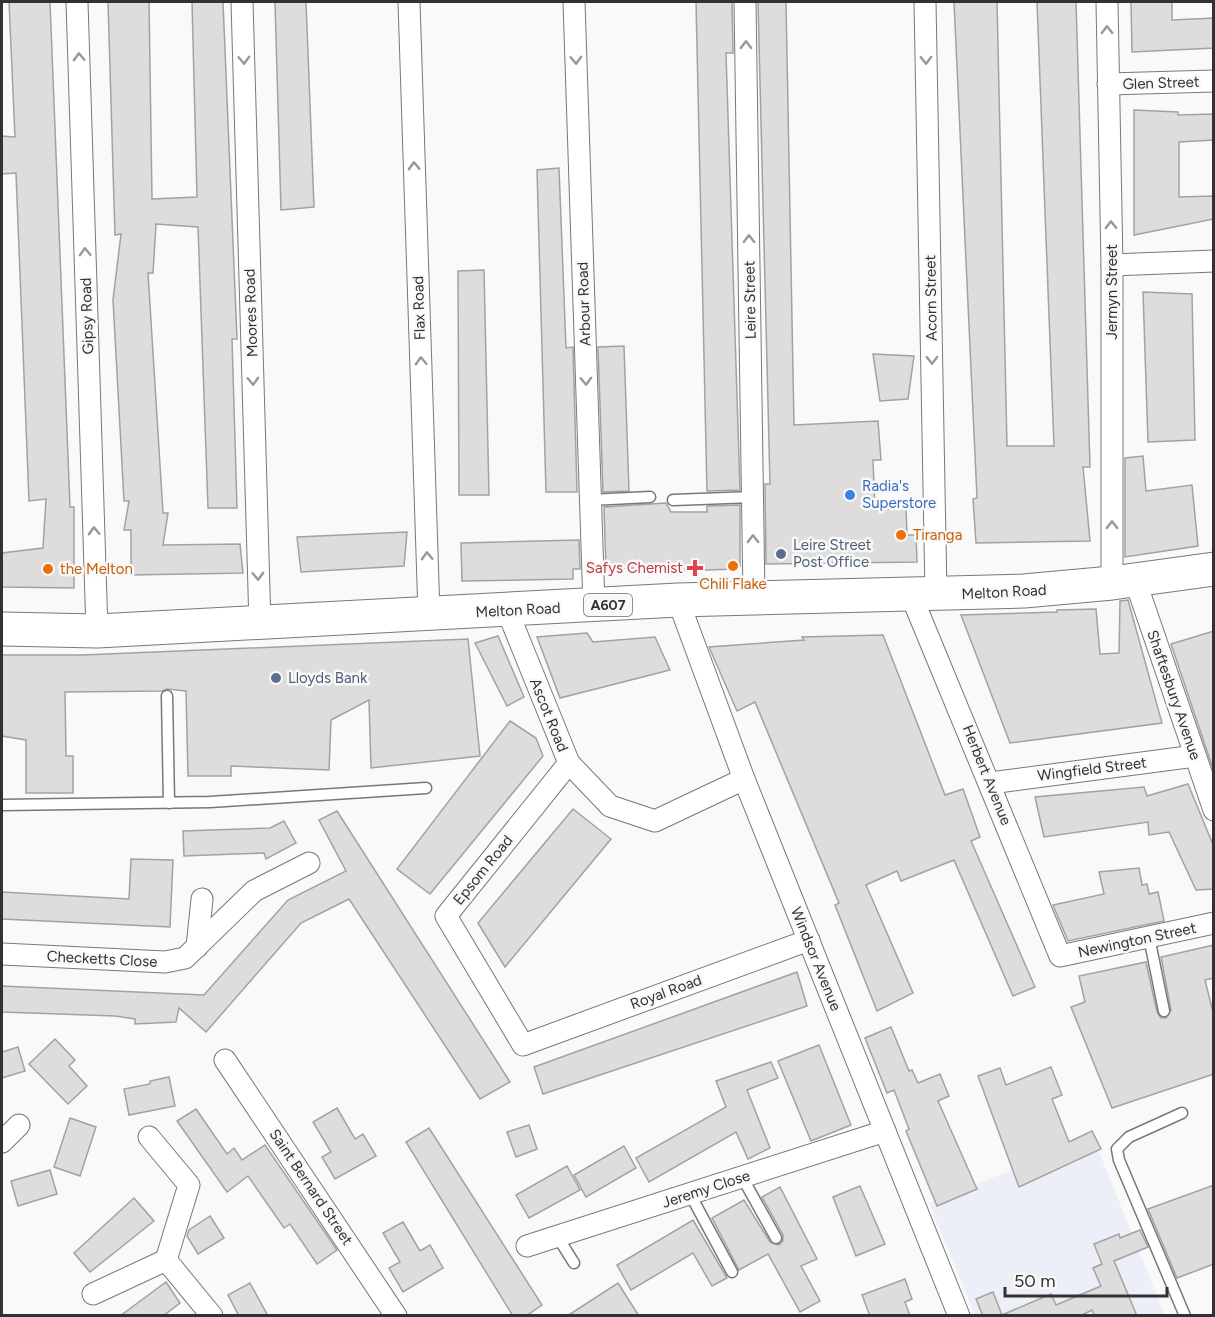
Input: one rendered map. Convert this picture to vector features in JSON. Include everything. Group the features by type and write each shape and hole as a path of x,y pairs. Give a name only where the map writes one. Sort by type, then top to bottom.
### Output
{"main road":[{"name":"Melton Road","path":"2,630 97,631 260,625 678,600 1024,591 1123,582 1214,569"}],"street":[{"name":"Gipsy Road","path":"77,2 97,631"},
{"name":"Moores Road","path":"242,2 260,625"},
{"name":"Flax Road","path":"409,2 429,614"},
{"name":"Arbour Road","path":"574,2 594,606"},
{"name":"Leire Street","path":"745,2 754,598"},
{"name":"Acorn Street","path":"923,595 925,2"},
{"name":"Jermyn Street","path":"1107,2 1112,265 1123,582"},
{"name":"Glen Street","path":"1108,84 1214,81"},
{"path":"1112,265 1214,261"},
{"name":"Shaftesbury Avenue","path":"1123,582 1195,756 1214,810"},
{"name":"Herbert Avenue","path":"923,595 990,783 1060,956"},
{"name":"Windsor Avenue","path":"678,600 744,779 959,1316"},
{"name":"Ascot Road","path":"507,610 568,763 610,806 655,821 744,779"},
{"name":"Wingfield Street","path":"990,783 1195,756"},
{"name":"Epsom Road","path":"523,1045 447,916 568,763"},
{"name":"Checketts Close","path":"2,954 165,962 185,958 254,891 309,863"},
{"path":"197,947 202,899"},
{"name":"Newington Street","path":"1060,956 1214,923"},
{"name":"Royal Road","path":"523,1045 809,940"},
{"name":"Saint Bernard Street","path":"225,1060 396,1316"},
{"path":"2,1142 19,1125"},
{"name":"Jeremy Close","path":"527,1246 885,1131"},
{"path":"93,1294 166,1260 189,1185 149,1137"},
{"path":"166,1260 212,1316"}],"lane":[{"path":"590,500 650,497"},
{"path":"673,500 753,497"},
{"path":"167,696 169,803"},
{"path":"2,805 169,803 426,788"},
{"path":"1149,937 1164,1011"},
{"path":"1182,1113 1129,1137 1117,1149 1117,1155 1185,1316"},
{"path":"742,1177 776,1238"},
{"path":"690,1194 732,1272"},
{"path":"557,1236 574,1263"}],"shaded area":[{"path":"1095,1142 1165,1315 975,1315 929,1203 1012,1170 1016,1179"}],"building":[{"path":"9,2 50,2 70,507 74,507 74,588 2,587 2,553 43,548 46,499 29,501 16,173 2,174 2,136 15,137"},
{"path":"108,2 149,2 152,199 197,197 192,2 223,2 237,339 232,339 237,508 208,508 198,227 156,224 153,273 148,273 163,513 168,513 163,545 240,544 243,573 131,575 131,530 124,530 129,501 124,501 113,300 121,234 115,235"},
{"path":"275,2 306,2 314,207 281,210"},
{"path":"696,2 732,2 733,53 726,53 740,490 707,491"},
{"path":"758,2 786,2 794,425 878,421 881,460 873,460 875,510 906,508 907,535 916,535 917,562 766,564 765,484 770,484"},
{"path":"954,2 997,2 1007,446 1054,446 1037,2 1076,2 1090,467 1083,467 1090,541 976,543 973,499 977,498"},
{"path":"1131,2 1172,2 1172,20 1214,18 1214,48 1132,52"},
{"path":"1134,110 1178,112 1178,115 1214,114 1214,140 1179,142 1179,197 1214,196 1214,219 1134,235"},
{"path":"559,168 566,348 573,347 577,492 546,492 537,170"},
{"path":"484,270 489,495 459,495 458,271"},
{"path":"1143,292 1192,294 1195,440 1148,442"},
{"path":"624,346 629,491 603,492 598,347"},
{"path":"873,354 914,356 908,399 880,401"},
{"path":"1143,456 1146,491 1192,485 1198,546 1125,557 1125,458"},
{"path":"666,503 671,512 707,512 707,506 740,505 740,566 737,566 737,569 673,571 673,567 606,569 604,507"},
{"path":"407,532 404,566 301,572 297,537"},
{"path":"579,540 580,569 573,569 573,579 462,581 461,543"},
{"path":"1128,600 1162,723 1010,743 961,615 1096,609 1100,654 1119,653 1120,601"},
{"path":"1214,631 1214,766 1212,766 1171,644"},
{"path":"587,633 593,642 655,637 670,670 560,698 537,637"},
{"path":"883,635 945,795 963,789 980,837 971,841 1035,987 1013,996 954,860 901,881 897,871 866,885 913,993 877,1011 835,905 839,903 755,702 737,711 709,647 804,640 802,637"},
{"path":"498,636 524,697 507,706 475,643"},
{"path":"468,639 480,756 371,768 369,700 331,720 329,770 231,766 231,776 188,776 186,691 167,689 162,691 65,692 66,756 73,756 73,793 26,793 26,740 2,736 2,655 83,655"},
{"path":"510,721 536,738 543,756 430,894 397,869"},
{"path":"1188,784 1214,847 1214,889 1196,890 1169,832 1149,835 1148,822 1044,837 1035,797 1144,787 1147,796"},
{"path":"573,809 611,839 505,967 478,923"},
{"path":"337,811 510,1082 480,1099 349,899 301,923 206,1032 179,1008 176,1022 135,1024 135,1019 115,1016 2,1012 2,986 204,995 288,900 346,871 319,820"},
{"path":"284,821 296,843 266,859 264,853 184,856 183,831 270,828"},
{"path":"131,859 173,860 170,927 2,919 2,892 129,899"},
{"path":"1139,868 1142,885 1147,884 1149,894 1158,892 1164,921 1068,941 1053,905 1104,894 1099,872"},
{"path":"1214,945 1214,978 1205,980 1214,1016 1214,1074 1112,1108 1071,1007 1085,1002 1079,976 1146,962 1157,1012 1161,1018 1166,1018 1171,1010 1161,957"},
{"path":"797,972 807,1006 543,1094 534,1067"},
{"path":"891,1027 909,1071 912,1070 918,1083 940,1074 949,1096 938,1101 977,1189 937,1206 906,1131 909,1129 894,1090 887,1093 865,1038"},
{"path":"55,1039 75,1060 69,1066 87,1086 68,1104 29,1064"},
{"path":"819,1045 851,1125 811,1141 778,1061"},
{"path":"18,1047 25,1071 2,1078 2,1052"},
{"path":"771,1062 778,1078 747,1090 770,1148 748,1159 736,1132 649,1182 636,1158 726,1107 716,1081"},
{"path":"1051,1067 1062,1095 1052,1099 1069,1142 1092,1131 1101,1149 1019,1187 978,1076 1000,1068 1006,1085"},
{"path":"169,1077 175,1106 129,1115 124,1089 150,1084 150,1081"},
{"path":"337,1108 355,1139 363,1134 376,1156 335,1179 322,1157 331,1152 313,1122"},
{"path":"196,1109 227,1154 234,1148 242,1160 265,1145 337,1250 317,1264 290,1224 284,1228 248,1176 227,1192 177,1121"},
{"path":"70,1118 96,1127 80,1176 54,1167"},
{"path":"529,1125 537,1149 516,1157 507,1132"},
{"path":"429,1128 542,1305 526,1316 513,1316 406,1142"},
{"path":"624,1146 636,1168 586,1197 574,1175"},
{"path":"567,1166 580,1190 529,1218 516,1195"},
{"path":"50,1170 57,1194 18,1206 11,1181"},
{"path":"1214,1185 1214,1264 1177,1278 1148,1209"},
{"path":"860,1186 885,1244 856,1256 833,1197"},
{"path":"780,1187 817,1259 801,1266 820,1301 800,1312 768,1254 739,1270 712,1218 744,1200 770,1242 779,1245 783,1241 783,1235 762,1197"},
{"path":"134,1198 154,1221 90,1272 74,1253"},
{"path":"210,1216 224,1238 198,1254 187,1236 189,1230"},
{"path":"693,1220 727,1278 712,1286 693,1253 631,1290 617,1265"},
{"path":"403,1222 420,1251 430,1245 443,1268 403,1292 389,1268 400,1262 383,1233"},
{"path":"1140,1230 1148,1247 1114,1261 1137,1316 1095,1316 1092,1310 1080,1316 983,1316 976,1299 993,1292 1002,1315 1051,1294 1056,1305 1101,1286 1093,1268 1102,1264 1094,1244 1119,1234 1120,1238"},
{"path":"905,1279 912,1299 905,1302 910,1316 870,1316 862,1295"},
{"path":"166,1282 180,1303 163,1316 120,1316"},
{"path":"250,1283 268,1316 239,1316 228,1295"},
{"path":"618,1283 639,1316 567,1316"}],"place":[{"name":"Radia's Superstore","path":"850,495"},
{"name":"Tiranga","path":"901,535"},
{"name":"Leire Street Post Office","path":"781,554"},
{"name":"Chili Flake","path":"733,566"},
{"name":"Safys Chemist","path":"695,568"},
{"name":"the Melton","path":"48,569"},
{"name":"Lloyds Bank","path":"276,678"}]}
